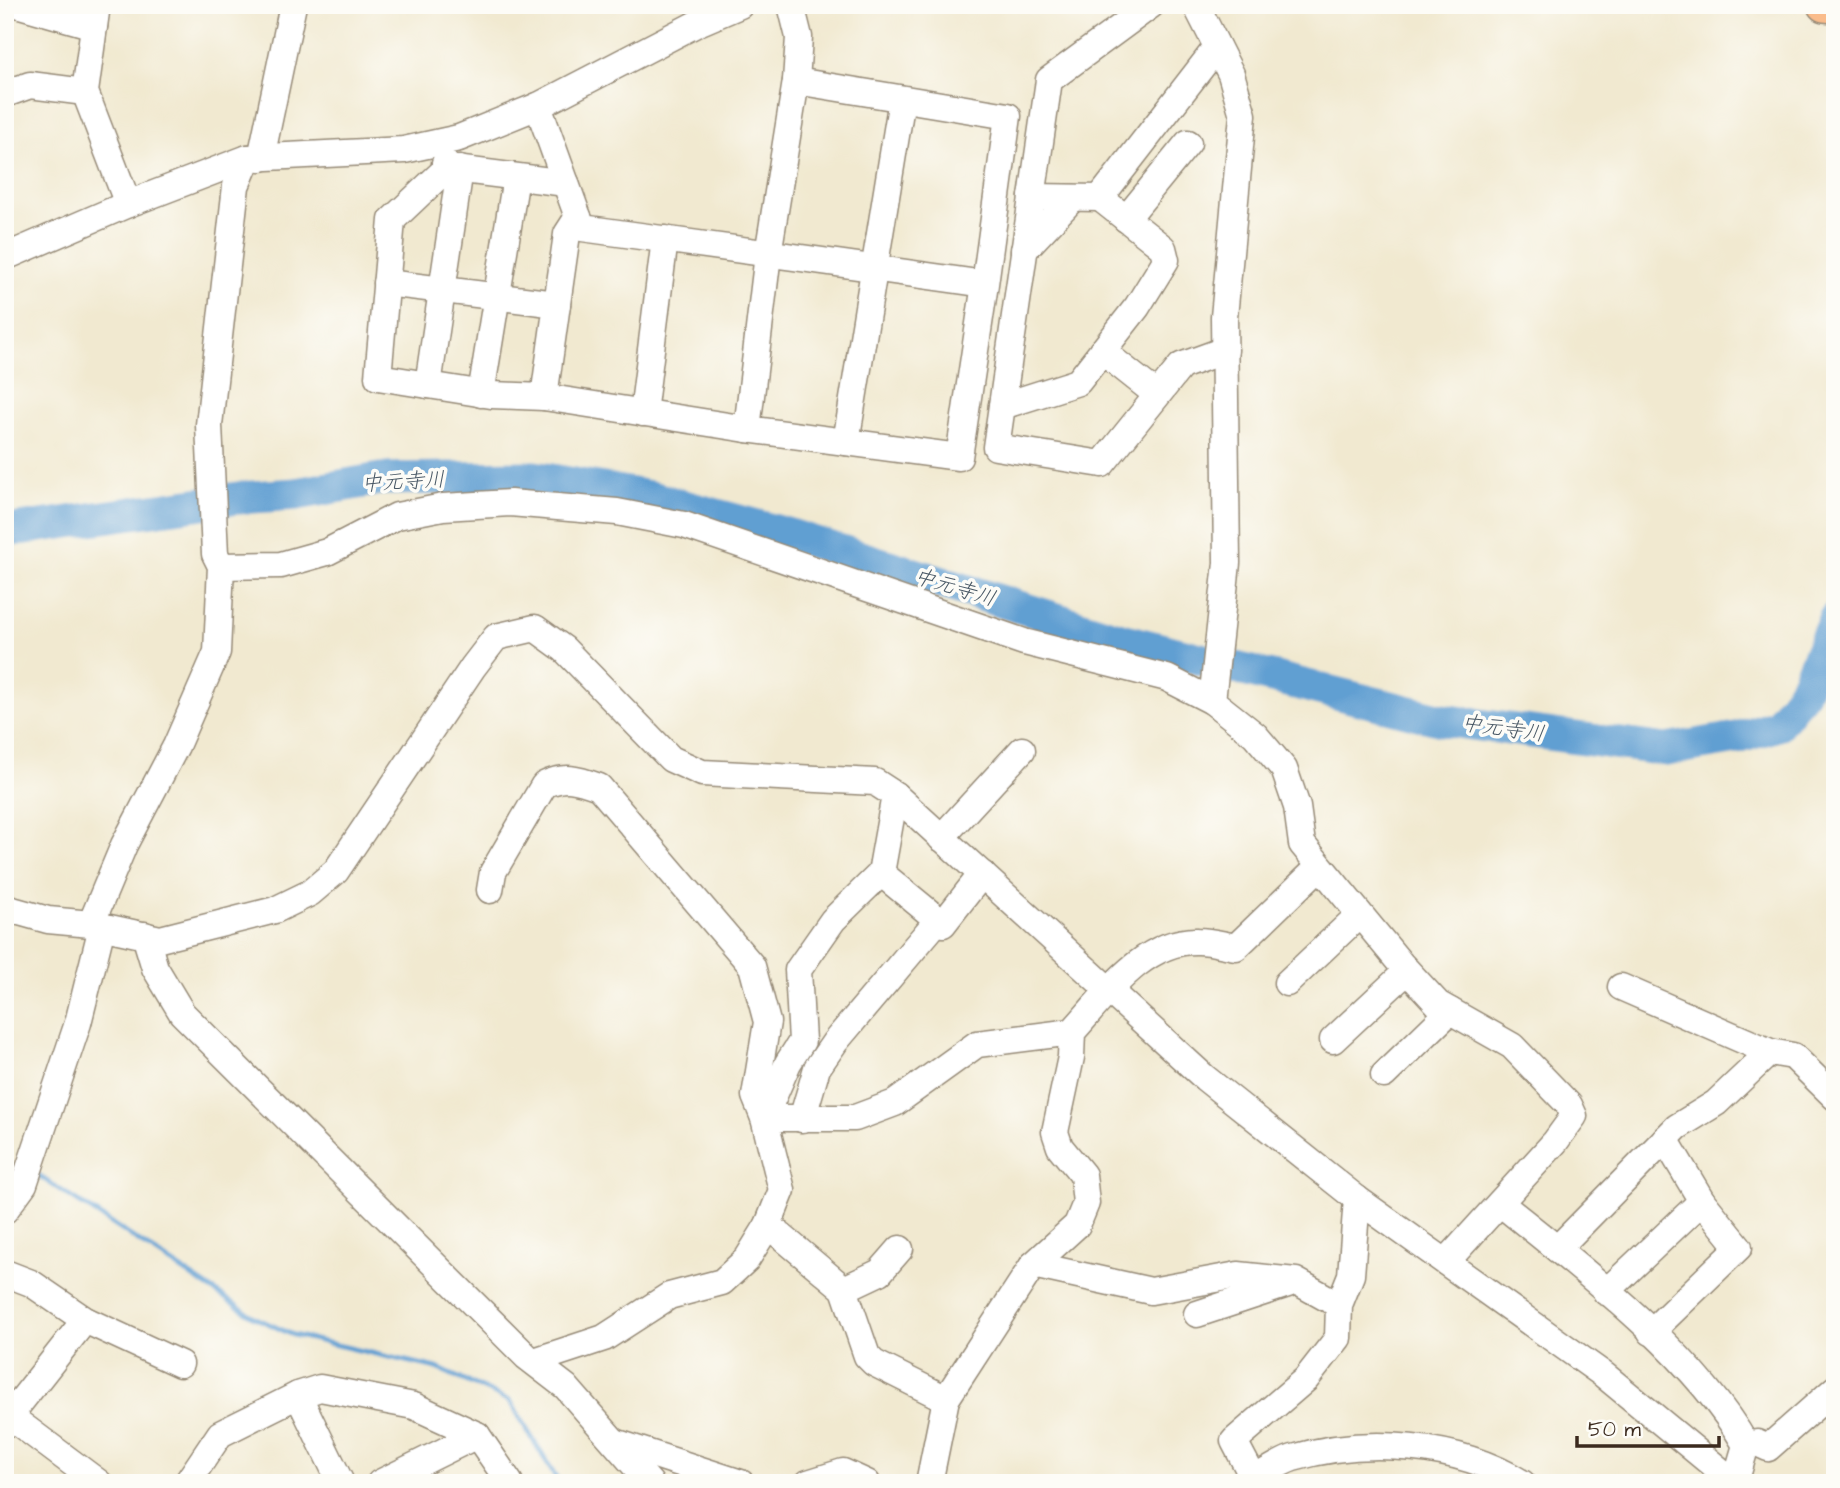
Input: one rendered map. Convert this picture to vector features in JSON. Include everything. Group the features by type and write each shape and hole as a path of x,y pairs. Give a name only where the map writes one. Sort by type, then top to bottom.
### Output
{"main road":[{"path":"1824,5 1835,6"}],"street":[{"path":"20,5 96,16 85,92 128,204"},
{"path":"5,1210 28,1171 78,1023 97,926 124,845 176,747 217,652 218,560 209,425 236,186 255,158 293,5"},
{"path":"6,256 128,204 255,158 359,154 459,138 538,106 698,23 740,5"},
{"path":"747,429 768,254 796,81 799,37 791,5"},
{"path":"1151,5 1049,80 996,447 1101,464 1155,393 1181,366 1225,350"},
{"path":"1196,5 1231,74 1243,115 1224,317 1227,563 1213,692"},
{"path":"1100,198 1217,47"},
{"path":"454,169 392,220 378,377 481,394 544,397 747,429 958,457 1008,116 796,81"},
{"path":"5,94 30,85 85,92"},
{"path":"846,442 902,99"},
{"path":"538,106 582,228 985,284"},
{"path":"1126,219 1188,143"},
{"path":"434,144 454,169 566,183"},
{"path":"428,385 442,290 454,169"},
{"path":"481,394 516,177"},
{"path":"966,410 1001,410 1078,382 1137,307 1166,260 1163,248 1100,198 1073,198 998,189"},
{"path":"1024,250 1073,198"},
{"path":"544,397 567,234 578,217"},
{"path":"643,413 665,239"},
{"path":"386,283 557,304"},
{"path":"1102,351 1155,393"},
{"path":"218,560 281,565 327,552 397,516 443,508 510,503 617,512 684,525 1024,642 1213,692 1255,734 1284,769 1297,807 1301,844 1359,915 1438,1004 1512,1045 1569,1105 1574,1116 1446,1262"},
{"path":"5,908 48,920 97,926 160,939 275,910 319,886 336,871 496,637 506,632 535,628 564,649 671,759 702,773 875,782 895,795 1205,1078 1357,1199 1604,1375 1735,1483 1746,1445 1727,1411 1651,1332 1500,1203"},
{"path":"942,838 1022,750"},
{"path":"489,890 493,872 544,785 557,778 572,777 599,787 752,966 767,1022 755,1096 764,1118 782,1190 768,1225 747,1259 722,1282 669,1296 604,1338 534,1362"},
{"path":"764,1118 788,1063 802,1041 798,970 832,920 881,873 895,795"},
{"path":"764,1118 855,1118 895,1103 977,1044 1072,1032 1141,961 1172,945 1196,940 1236,947 1319,867"},
{"path":"881,873 943,924 982,874"},
{"path":"1287,983 1359,915"},
{"path":"802,1119 817,1069 835,1042 938,920"},
{"path":"145,935 155,968 182,1013 534,1362 566,1387 650,1483"},
{"path":"1333,1040 1407,971"},
{"path":"1621,987 1770,1052 1793,1056 1835,1097"},
{"path":"1384,1075 1450,1011"},
{"path":"929,1483 946,1399 1033,1265 1077,1225 1086,1203 1083,1175 1059,1147 1055,1132 1071,1057 1072,1032"},
{"path":"1557,1249 1677,1127 1716,1103 1770,1052"},
{"path":"1651,1332 1739,1247 1702,1201 1665,1139"},
{"path":"1357,1199 1351,1275 1339,1305 1338,1338 1329,1353 1306,1379 1234,1441 1253,1481 1291,1458 1331,1451 1412,1446 1473,1461 1521,1483"},
{"path":"1606,1292 1702,1201"},
{"path":"768,1225 844,1289 867,1356 874,1363 946,1399"},
{"path":"844,1289 880,1272 900,1249"},
{"path":"1033,1265 1151,1291 1238,1275 1296,1281 1339,1305"},
{"path":"5,1273 31,1283 85,1320 180,1364"},
{"path":"1197,1314 1296,1281"},
{"path":"85,1320 6,1419 20,1424 99,1483"},
{"path":"187,1483 220,1434 298,1395 320,1388 414,1406 477,1435 510,1483"},
{"path":"1746,1445 1757,1443 1768,1448 1835,1389"},
{"path":"298,1395 341,1483"},
{"path":"380,1483 477,1435"},
{"path":"613,1441 741,1483"},
{"path":"808,1483 844,1472 867,1483"}],"waterway":[{"name":"中元寺川","path":"5,531 238,498 296,494 380,479 534,477 650,497 787,534 1121,639 1442,720 1666,750 1737,738 1777,725 1803,692 1835,618"},
{"path":"5,1165 20,1170"},
{"path":"36,1174 254,1317 293,1335 437,1368 510,1401 559,1483"}]}
